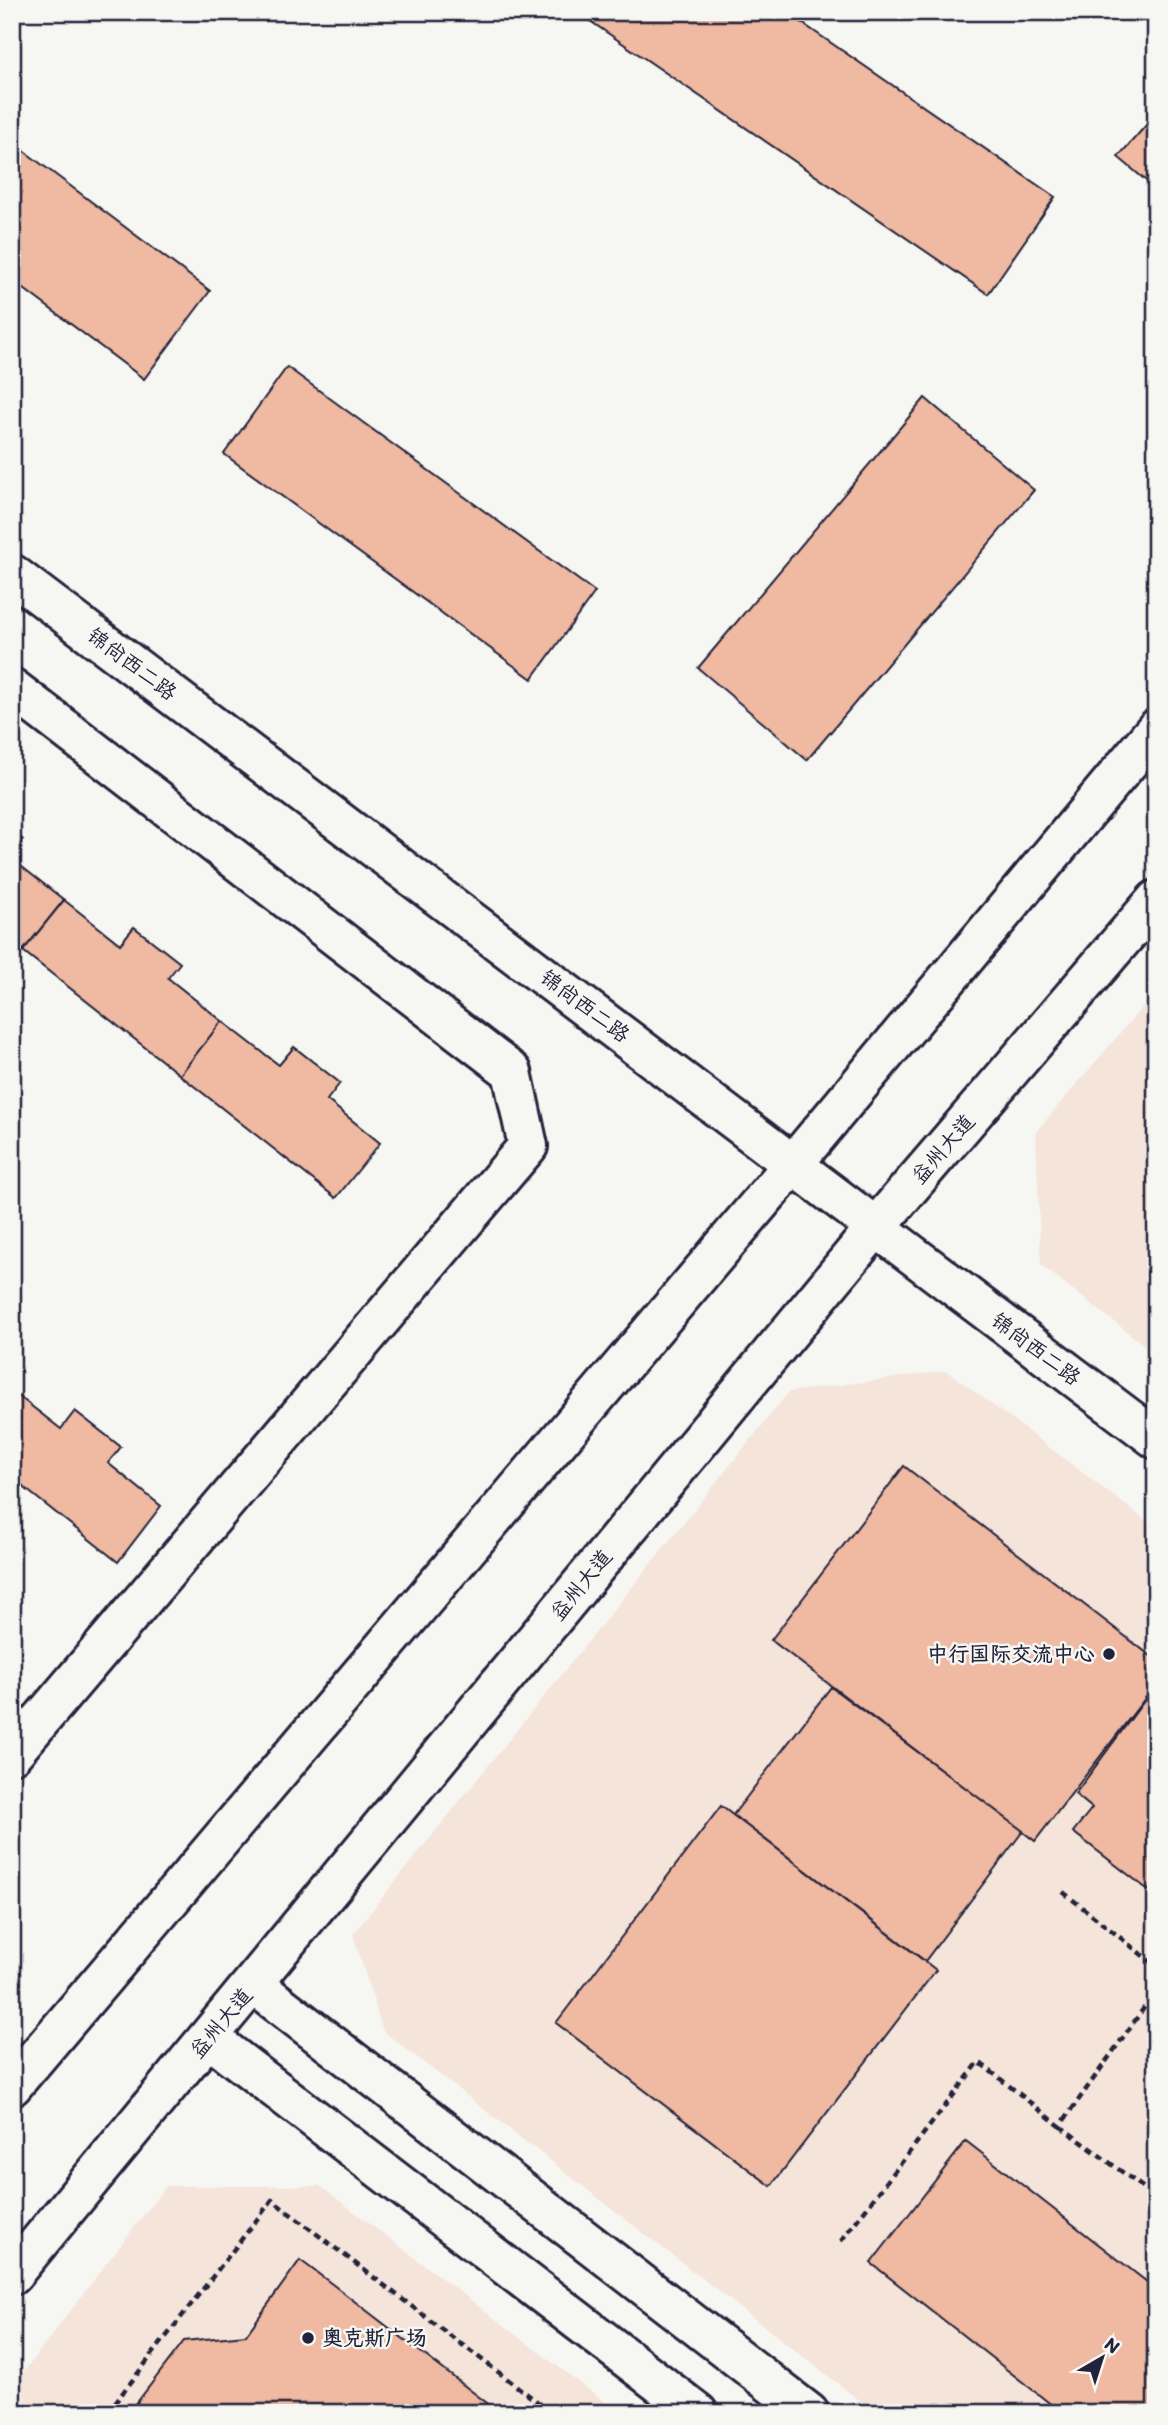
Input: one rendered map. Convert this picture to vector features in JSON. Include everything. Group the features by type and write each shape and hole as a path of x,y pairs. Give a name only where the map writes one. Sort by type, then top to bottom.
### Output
{"street":[{"name":"锦尚西二路","path":"12,574 794,1163 875,1228 1156,1440"},
{"path":"12,688 512,1072 528,1146 12,1754"},
{"path":"12,2086 794,1163 1156,729"},
{"name":"益州大道","path":"12,2276 875,1228 1156,900"},
{"path":"253,1984 809,2413"},
{"path":"209,2038 698,2413"}],"path":[{"path":"1063,1892 1156,1966"},
{"path":"1059,2126 1156,1991"},
{"path":"841,2241 979,2062 1059,2126 1156,2197"},
{"path":"107,2413 272,2200 552,2413"}],"shaded area":[{"path":"1156,991 1156,1354 1041,1265 1036,1132"},
{"path":"947,1371 1156,1528 1156,2413 876,2413 383,2031 353,1934 789,1392"},
{"name":"奥克斯广场","path":"166,2186 320,2186 619,2413 12,2413 12,2387"}],"building":[{"path":"577,12 786,12 1055,197 988,294"},
{"path":"1156,114 1156,189 1118,157"},
{"path":"12,142 210,291 144,379 12,280"},
{"path":"287,367 595,592 532,679 224,454"},
{"path":"925,398 1034,490 807,760 698,668"},
{"path":"12,831 23,840 12,854"},
{"path":"12,859 64,900 23,951 12,942"},
{"path":"64,900 120,944 134,927 180,963 168,978 222,1021 180,1075 23,951"},
{"path":"222,1021 279,1065 294,1047 340,1083 327,1100 380,1143 336,1198 180,1075"},
{"path":"12,1391 61,1429 75,1411 121,1447 108,1463 161,1506 118,1562 12,1478"},
{"path":"904,1466 1156,1660 1156,1684 1035,1841 771,1640"},
{"path":"1156,1685 1156,1896 1073,1832 1092,1808 1075,1794"},
{"path":"831,1687 1023,1831 925,1961 733,1815"},
{"path":"721,1806 936,1970 771,2186 556,2023"},
{"path":"966,2141 1156,2289 1156,2313 1148,2324 1156,2330 1156,2413 1062,2413 871,2263"},
{"name":"奥克斯广场","path":"300,2260 500,2413 129,2413 184,2341 246,2335"}],"place":[{"name":"中行国际交流中心","path":"1109,1654"},
{"name":"奥克斯广场","path":"308,2338"}]}
